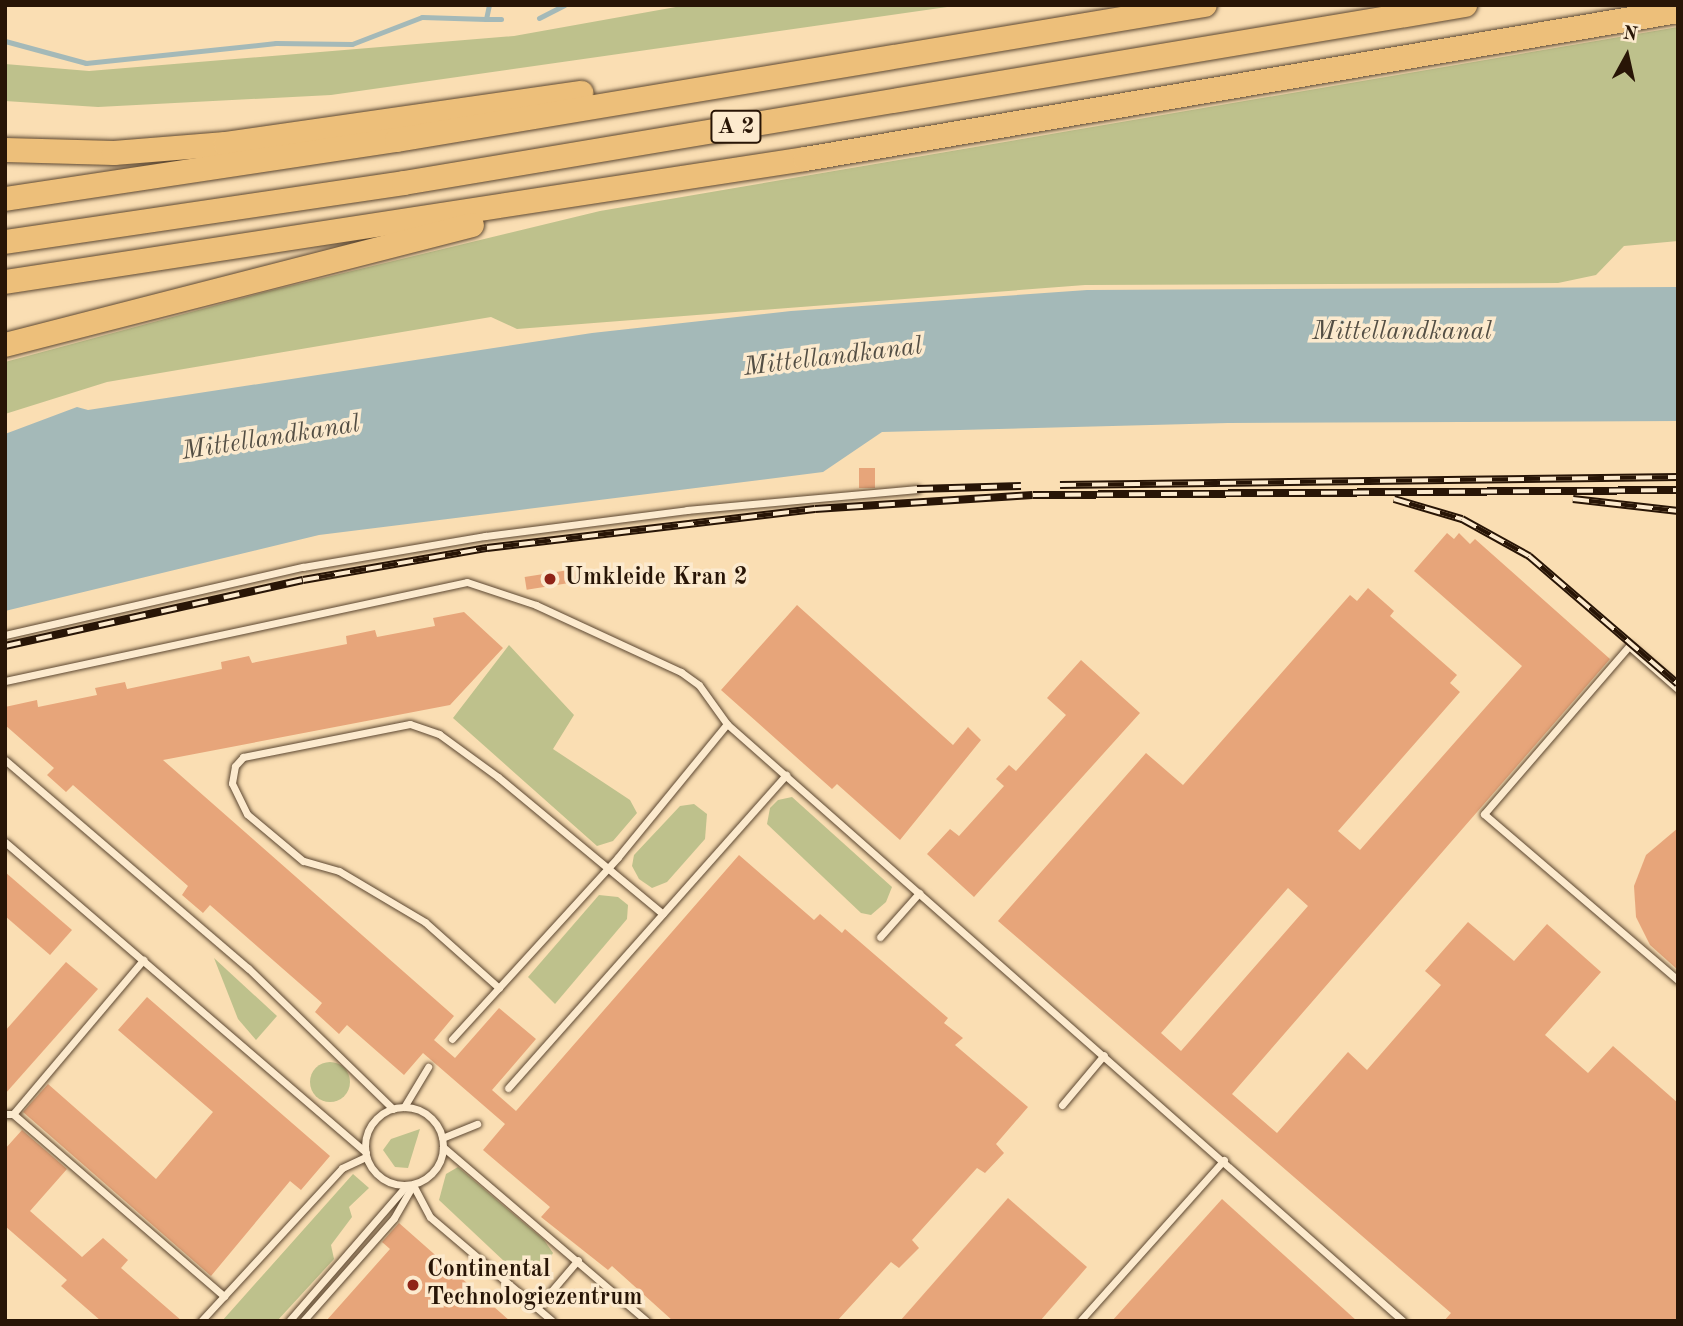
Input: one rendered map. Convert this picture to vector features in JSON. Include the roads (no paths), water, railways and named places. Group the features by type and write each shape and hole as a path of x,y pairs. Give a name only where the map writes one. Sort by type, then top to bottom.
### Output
{"highway":[{"name":"A 2","path":"5,198 774,78 1205,5"},
{"name":"A 2","path":"5,242 391,185 1465,5"},
{"path":"5,282 805,159 1678,11"},
{"path":"5,150 114,153 226,144 606,89 774,78"},
{"path":"5,345 455,229 805,159"}],"lane":[{"path":"5,635 303,567 485,536 687,510 916,489"},
{"path":"5,681 467,582 547,609 681,672 699,685 727,724 1404,1321"},
{"path":"1678,689 1629,646 1484,814 1678,980"},
{"path":"499,988 425,922 340,871 303,860 247,814 232,783 235,766 243,757 410,724 439,734 609,867 663,914"},
{"path":"452,1039 609,867 727,724"},
{"path":"5,760 248,968 393,1109"},
{"path":"508,1088 786,775"},
{"path":"5,842 366,1154 379,1177 410,1185 430,1217 552,1321"},
{"path":"880,937 919,893"},
{"path":"143,960 9,1114 224,1296"},
{"path":"1062,1105 1104,1055"},
{"path":"404,1107 428,1067"},
{"path":"289,1321 410,1185 432,1175 443,1147 443,1138 429,1116 404,1107 393,1109 374,1121 367,1134 366,1154"},
{"path":"443,1138 477,1124"},
{"path":"443,1147 647,1321"},
{"path":"201,1321 342,1168 366,1154"},
{"path":"1080,1321 1224,1160"},
{"path":"303,1321 394,1218 410,1185"},
{"path":"537,1308 578,1260"}],"water":[{"name":"Mittellandkanal","path":"1678,287 1678,421 1228,423 882,432 823,472 319,535 5,611 5,434 77,407 88,410 592,333 791,311 1087,290"}],"waterway":[{"path":"5,41 86,63 276,43 352,44 422,17 486,19 489,5"},
{"path":"539,18 564,5"},
{"path":"486,19 501,19"}],"railway":[{"path":"1060,485 1678,477"},
{"path":"917,489 1021,486"},
{"path":"5,646 303,580 487,548 815,509 1033,495 1678,490"},
{"path":"1394,499 1462,519 1529,556 1678,684"},
{"path":"1573,499 1678,511"}],"place":[{"name":"Umkleide Kran 2","path":"550,579"},
{"name":"Continental Technologiezentrum","path":"413,1285"}]}
